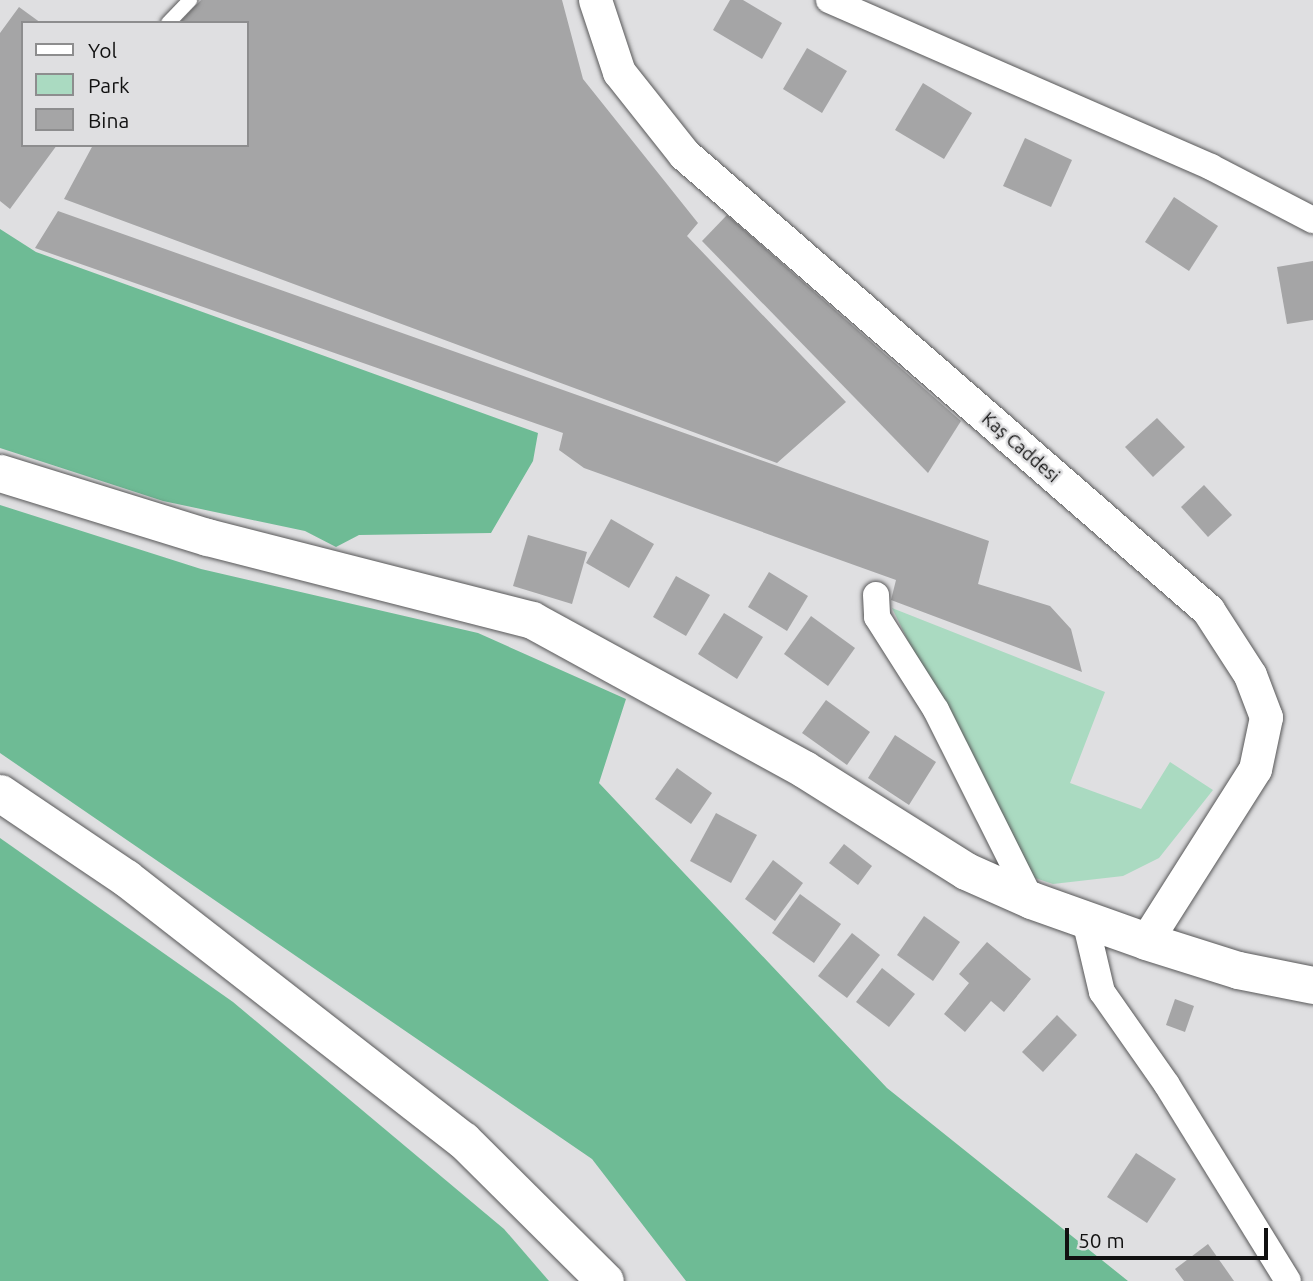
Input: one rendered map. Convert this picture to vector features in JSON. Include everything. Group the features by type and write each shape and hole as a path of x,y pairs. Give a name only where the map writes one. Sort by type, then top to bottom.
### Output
{"main road":[{"path":"0,473 207,537 532,620 804,769 966,871 1031,900 1084,916 1146,941 1238,970 1313,985"},
{"path":"0,793 126,878 463,1140 605,1281"}],"street":[{"name":"Kaş Caddesi","path":"595,0 618,72 684,154 1208,610 1250,676 1266,717 1255,769 1146,941"},
{"path":"829,0 1211,167 1313,220"},
{"path":"876,595 877,617 936,710 1031,900"},
{"path":"1084,916 1102,992 1167,1085 1288,1281"}],"lane":[{"path":"170,21 190,0"}],"green space":[{"path":"0,229 36,252 538,433 533,461 491,533 359,535 336,547 305,531 163,501 0,448"},
{"path":"0,505 201,569 478,633 626,699 599,783 887,1088 1128,1281 686,1281 592,1159 0,753"},
{"path":"892,608 1105,692 1070,783 1141,809 1170,762 1213,790 1159,858 1123,876 1053,884 1023,874"},
{"path":"0,838 233,1002 504,1229 549,1281 0,1281"}],"building":[{"path":"201,0 562,0 583,79 698,223 687,236 846,402 777,463 64,199 92,147 248,147 248,21 181,21"},
{"path":"730,0 743,0 782,23 762,59 713,30"},
{"path":"19,7 38,21 21,21 21,147 56,147 10,209 0,201 0,33"},
{"path":"807,48 847,71 822,113 783,89"},
{"path":"923,83 972,113 944,159 895,130"},
{"path":"1025,138 1072,160 1051,207 1003,186"},
{"path":"1174,197 1218,226 1189,271 1145,242"},
{"path":"58,211 989,541 978,584 1050,606 1071,629 1082,672 891,600 896,580 584,468 559,450 563,433 35,248"},
{"path":"727,215 961,421 928,473 702,241"},
{"path":"1313,261 1313,320 1287,324 1277,267"},
{"path":"1157,418 1185,447 1153,477 1125,447"},
{"path":"1204,485 1232,515 1208,537 1181,507"},
{"path":"611,519 654,544 629,588 586,563"},
{"path":"528,535 587,552 572,604 513,586"},
{"path":"769,572 808,596 787,631 748,607"},
{"path":"676,576 710,595 686,636 653,617"},
{"path":"724,613 763,637 737,679 698,654"},
{"path":"811,616 855,648 828,686 784,654"},
{"path":"826,700 870,732 847,765 802,733"},
{"path":"895,735 936,762 909,805 868,778"},
{"path":"677,768 712,793 691,824 655,799"},
{"path":"716,813 757,835 731,883 690,861"},
{"path":"844,844 872,866 858,885 829,863"},
{"path":"773,860 803,883 775,921 745,899"},
{"path":"800,894 841,924 814,963 772,933"},
{"path":"924,916 960,942 933,981 897,955"},
{"path":"852,933 880,955 847,998 818,976"},
{"path":"987,942 1031,979 1004,1012 991,1001 965,1032 944,1014 969,983 959,974"},
{"path":"882,968 915,994 889,1027 856,1002"},
{"path":"1175,999 1194,1006 1185,1032 1166,1025"},
{"path":"1057,1015 1077,1035 1043,1072 1022,1052"},
{"path":"1136,1153 1176,1179 1147,1223 1107,1197"},
{"path":"1208,1244 1234,1281 1184,1281 1175,1269"}]}
